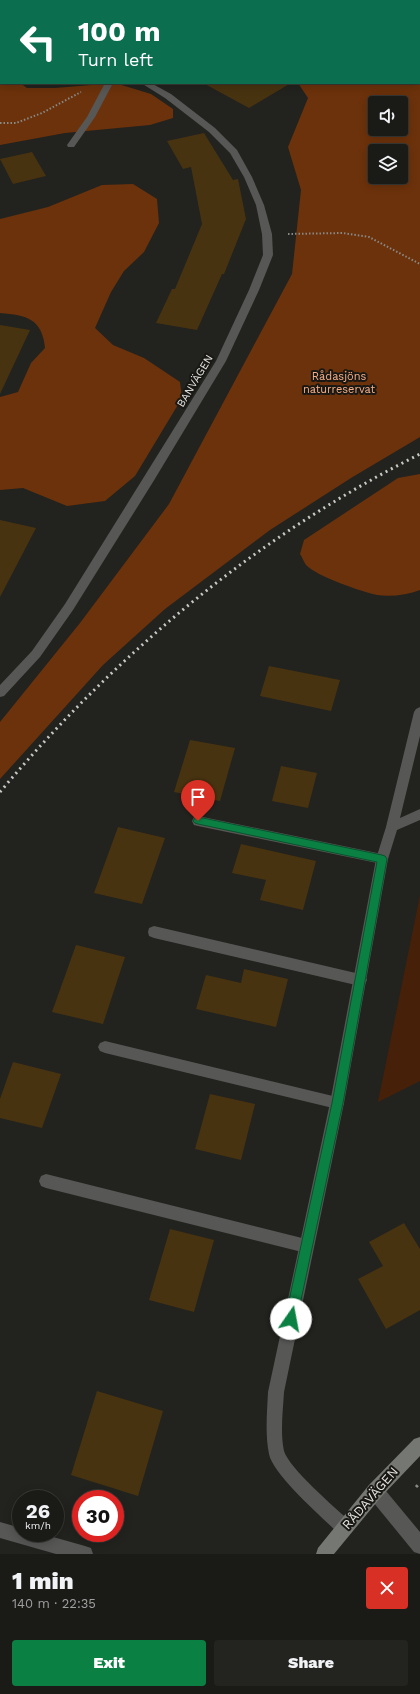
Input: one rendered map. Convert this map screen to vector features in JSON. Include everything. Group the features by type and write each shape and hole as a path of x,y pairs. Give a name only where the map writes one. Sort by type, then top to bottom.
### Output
{"street":[{"path":"71,145 91,117 108,84"},
{"name":"BANVÄGEN","path":"0,693 36,654 69,607 149,479 221,361 254,290 268,255 267,234 260,205 248,177 234,152 212,130 168,96 147,84"},
{"path":"344,1527 296,1481 277,1455 274,1424 276,1392 337,1103 382,859 392,827 420,712"},
{"path":"392,827 420,814"},
{"path":"198,821 382,859"},
{"path":"154,932 360,980"},
{"path":"105,1047 337,1103"},
{"path":"46,1181 306,1246"},
{"name":"RÅDAVÄGEN","path":"324,1554 344,1527 375,1491 420,1445"},
{"path":"375,1491 420,1546"},
{"path":"0,1530 85,1554"}],"path":[{"path":"0,123 16,123 42,113 86,90"},
{"path":"267,234 343,233 369,237 420,264"}],"shaded area":[{"path":"420,895 420,1081 378,1102"}],"green space":[{"path":"0,84 21,84 27,88 55,88 118,84 151,94 173,109 173,118 150,125 65,133 0,145"},
{"name":"Rådasjöns naturreservat","path":"299,84 420,84 420,437 351,478 270,530 165,609 103,665 0,779 0,722 80,623 169,504 292,274 301,190 288,147 308,98"},
{"path":"133,184 157,199 159,223 144,252 124,271 111,292 95,328 113,345 144,358 180,382 182,398 135,476 105,501 67,506 23,488 0,490 0,397 18,392 31,363 45,348 40,331 32,320 18,315 0,313 0,219 48,207 102,185"},
{"path":"420,474 420,590 399,595 377,595 361,591 329,579 306,565 300,554 304,540 398,478"}],"building":[{"path":"205,84 289,84 249,108"},
{"path":"204,133 233,180 238,179 246,219 224,274 222,274 197,330 156,323 172,289 175,289 202,224 191,167 183,169 167,141"},
{"path":"32,152 46,176 13,184 0,159"},
{"path":"0,325 30,330 0,394"},
{"path":"0,520 36,528 0,597"},
{"path":"269,666 340,680 331,711 260,696"},
{"path":"190,740 235,748 220,801 174,792"},
{"path":"281,766 317,773 308,808 272,801"},
{"path":"118,827 165,838 142,904 94,893"},
{"path":"241,844 316,861 303,910 260,900 266,880 232,873"},
{"path":"76,945 125,957 103,1024 52,1012"},
{"path":"244,969 288,979 276,1027 196,1009 206,975 241,983"},
{"path":"13,1062 61,1074 42,1128 0,1118 0,1099"},
{"path":"210,1094 255,1104 241,1160 195,1149"},
{"path":"404,1223 420,1249 420,1310 386,1329 358,1279 383,1266 369,1242"},
{"path":"170,1229 214,1240 194,1312 149,1300"},
{"path":"97,1391 163,1411 138,1496 124,1492 124,1490 119,1490 71,1475"}],"railway":[{"path":"0,792 45,741 92,692 141,646 193,602 246,560 302,522 360,486 420,454"}],"route":[{"path":"198,821 382,859 337,1103 291,1319"}]}
